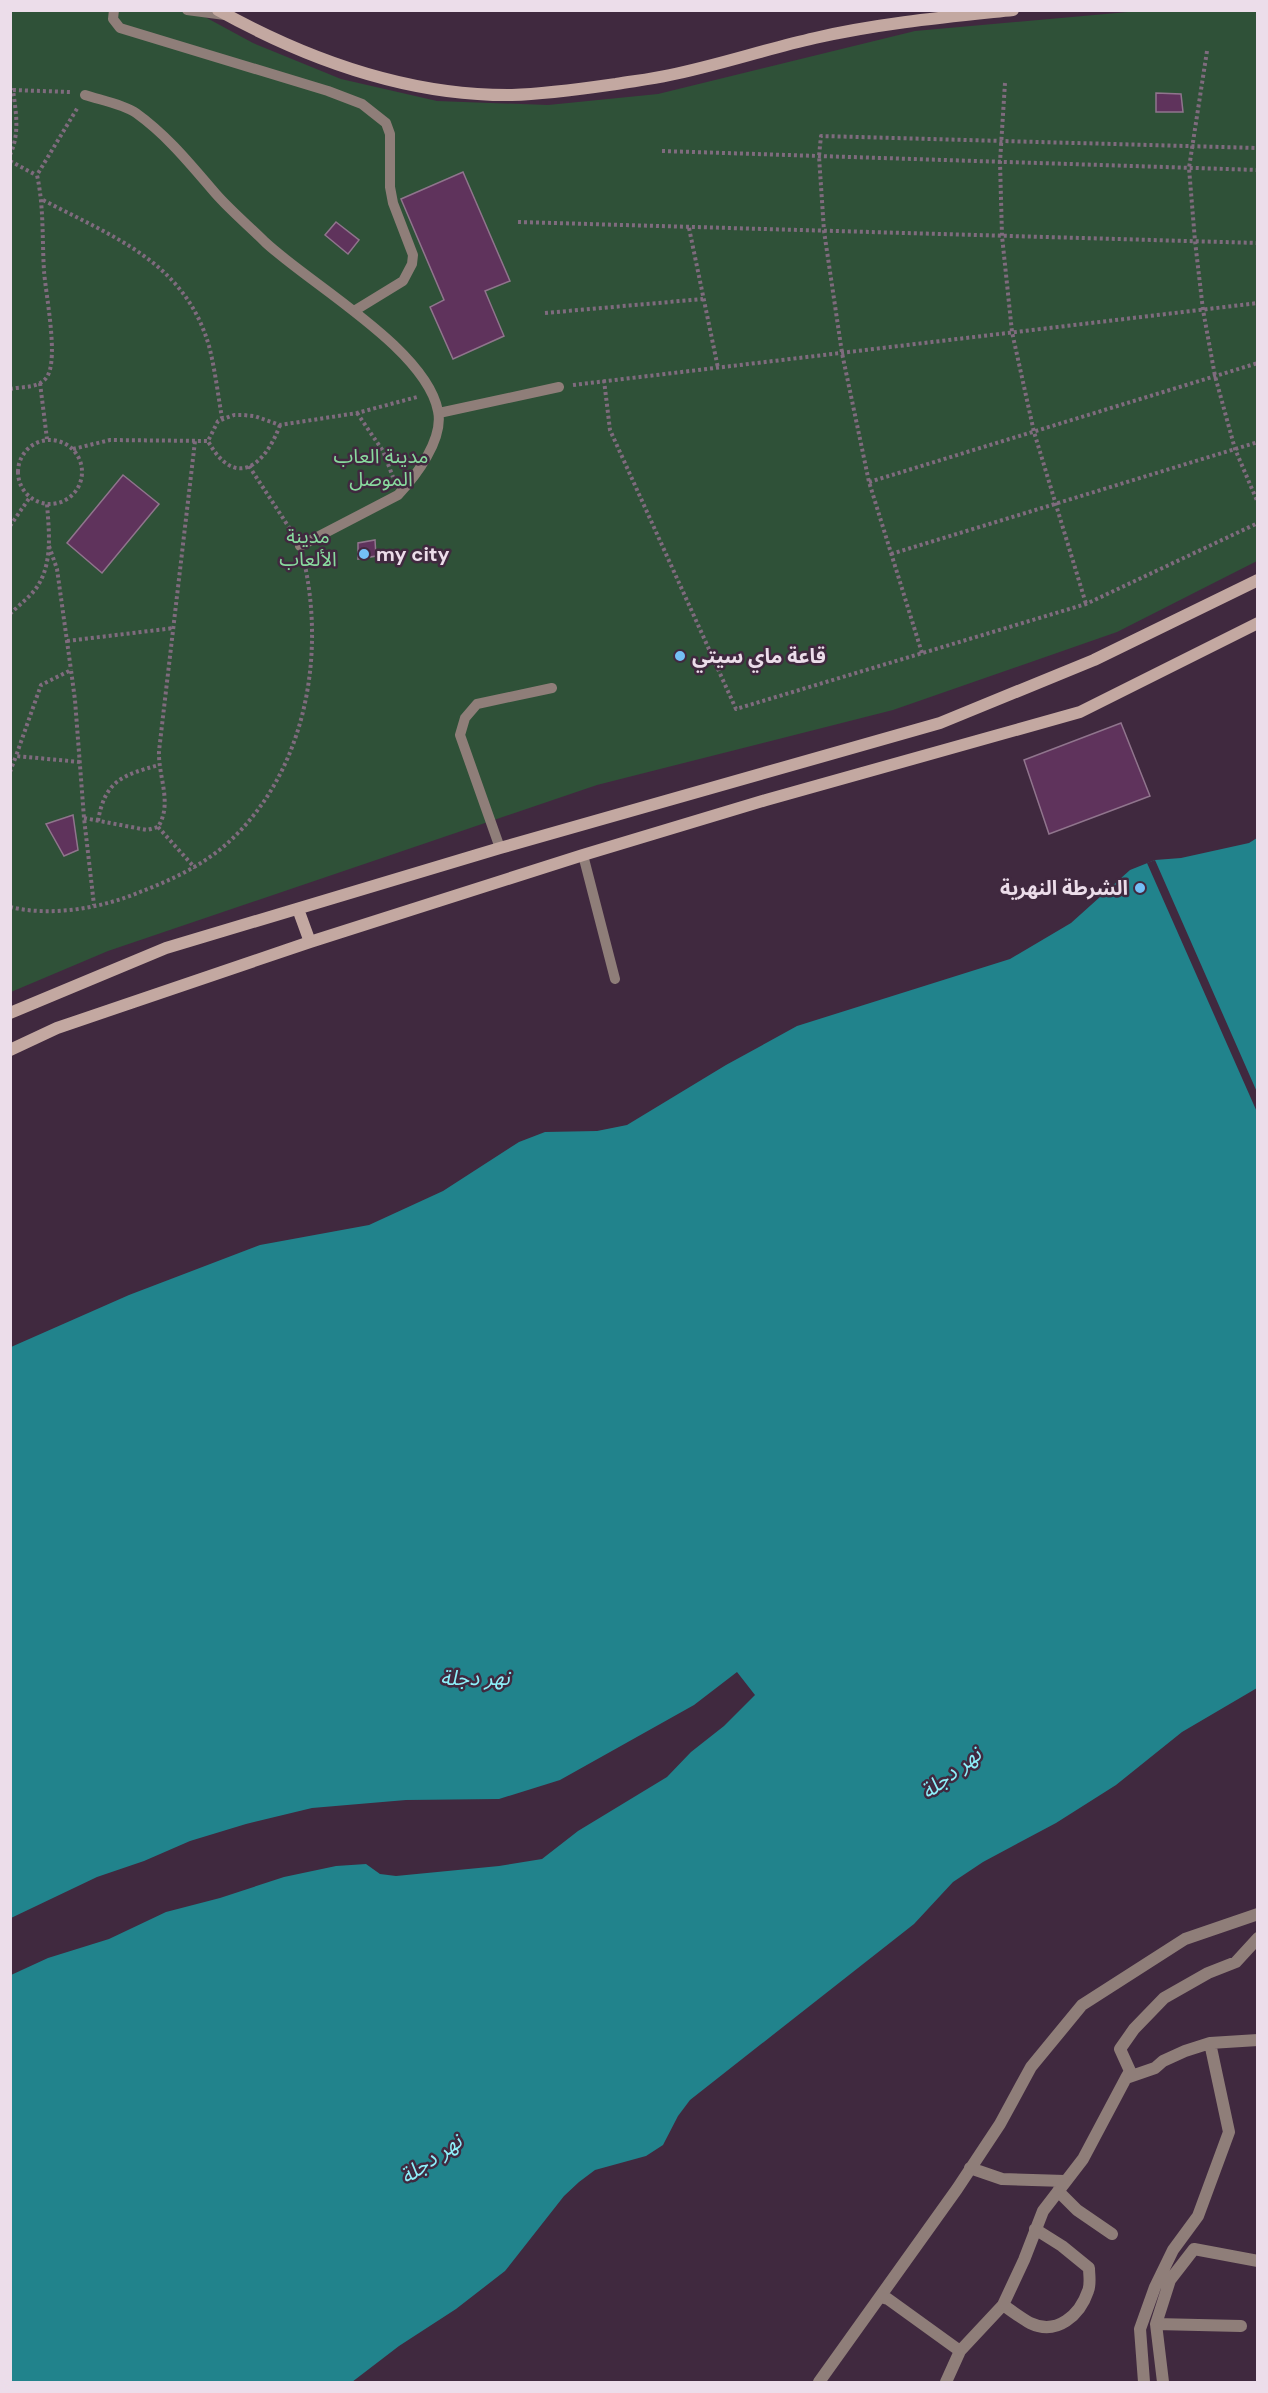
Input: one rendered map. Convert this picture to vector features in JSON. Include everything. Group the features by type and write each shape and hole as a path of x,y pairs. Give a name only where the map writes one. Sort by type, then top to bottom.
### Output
{"main road":[{"path":"222,13 280,42 370,75 463,93 511,95 563,92 669,76 783,45 850,31 1013,10"},
{"path":"10,1013 166,948 500,848 940,723 1095,660 1257,580"},
{"path":"10,1050 57,1028 310,942 583,855 754,803 1080,712 1257,623"},
{"path":"298,909 310,942"}],"street":[{"path":"819,2382 881,2297 1000,2124 1030,2067 1082,2005 1185,1939 1252,1916 1257,1938 1236,1962 1164,1998 1134,2029 1120,2049 1130,2071 1083,2159 1043,2211 1003,2305 960,2351 946,2382"},
{"path":"1126,2078 1155,2068 1162,2061 1185,2051 1210,2043 1257,2040"},
{"path":"1144,2382 1140,2329 1155,2287 1173,2250 1198,2216 1229,2133 1210,2043"},
{"path":"970,2168 1002,2179 1061,2186 1077,2210 1112,2234"},
{"path":"1003,2305 1032,2324 1049,2327 1065,2323 1077,2314 1089,2290 1089,2268 1062,2246 1035,2229"},
{"path":"1162,2382 1156,2324 1170,2280 1194,2249 1257,2261"},
{"path":"881,2297 960,2351"},
{"path":"1156,2324 1241,2326"}],"lane":[{"path":"114,10 113,20 120,28 328,91 362,105 386,123 390,134 390,187 393,203 413,255 412,264 403,281 354,312"},
{"path":"187,10 222,13"},
{"path":"85,95 134,111 174,145 219,196 267,244 354,312 408,358 432,393 439,413 436,433 430,451 410,483 398,495 300,546"},
{"path":"439,413 559,387"},
{"path":"500,848 460,735 465,718 477,704 552,688"},
{"path":"583,855 615,979"}],"path":[{"path":"1207,51 1189,168 1195,241 1203,310 1215,376 1235,449 1257,503"},
{"path":"1005,83 1000,162 1002,236 1012,333 1034,432 1086,604"},
{"path":"10,155 15,144 18,126 12,90 61,91 85,95 37,175 43,200 44,270 51,365 47,377 40,383 10,389"},
{"path":"922,653 869,483 842,353 824,231 819,156 821,136 1257,148"},
{"path":"662,152 1257,170"},
{"path":"10,161 37,175"},
{"path":"43,200 147,257 174,280 202,328 209,346 222,418"},
{"path":"518,222 1257,243"},
{"path":"689,228 718,368"},
{"path":"545,313 704,299"},
{"path":"559,387 1257,303"},
{"path":"869,483 1257,363"},
{"path":"604,380 610,430 736,710 1086,604 1257,523"},
{"path":"40,383 47,439"},
{"path":"280,425 268,452 260,462 249,466 232,467 215,455 208,441 212,430 222,418 234,415 254,416 280,425 357,413 432,393"},
{"path":"357,413 383,452 398,495"},
{"path":"47,439 57,440 74,449 82,466 79,485 66,500 47,504 30,497 19,481 19,462 29,446 47,439"},
{"path":"74,449 110,440 208,441"},
{"path":"158,827 165,809 159,765 195,441"},
{"path":"891,554 1257,442"},
{"path":"10,907 48,911 123,899 195,868 235,837 259,807 279,776 295,741 307,693 312,648 311,609 300,546 249,466"},
{"path":"10,526 30,497"},
{"path":"10,614 37,587 46,569 49,546 47,504"},
{"path":"49,546 57,569 75,700 84,818 94,905"},
{"path":"67,641 174,628"},
{"path":"10,772 42,685 71,670"},
{"path":"16,756 80,762"},
{"path":"98,821 102,801 112,785 128,774 159,765"},
{"path":"84,818 147,830 158,827"},
{"path":"158,827 195,868"}],"green space":[{"name":"مدينة العاب الموصل","path":"11,11 194,11 253,43 341,79 437,101 548,105 658,94 915,31 1139,11 1257,11 1257,561 1117,632 893,710 597,785 108,951 11,992"}],"water":[{"name":"نهر دجلة","path":"1257,838 1257,1688 1182,1732 1116,1785 1056,1823 983,1862 953,1882 914,1924 690,2100 678,2116 663,2145 646,2156 595,2170 579,2182 564,2196 505,2271 456,2309 399,2346 352,2382 11,2382 11,1347 129,1295 260,1245 369,1225 443,1191 519,1142 545,1132 597,1131 627,1125 726,1065 797,1026 1010,959 1071,923 1130,870 1155,860 1181,858 1249,843"}],"pier":[{"path":"1155,860 1257,1092 1257,1112 1147,863"},
{"path":"737,1672 755,1695 724,1726 691,1752 667,1777 578,1831 542,1859 499,1866 396,1876 380,1874 366,1864 336,1866 284,1877 220,1898 166,1912 109,1939 48,1958 11,1975 11,1918 97,1877 144,1861 190,1841 312,1808 406,1800 499,1799 560,1780 694,1705"}],"building":[{"path":"1156,93 1181,94 1183,112 1156,112"},
{"path":"463,172 510,281 485,291 504,336 453,359 430,307 444,300 401,199"},
{"path":"336,222 359,240 348,254 325,235"},
{"path":"123,475 159,504 102,573 67,543"},
{"path":"375,540 376,556 358,559 358,543"},
{"path":"1121,723 1150,796 1049,834 1024,760"},
{"path":"73,815 78,850 64,856 46,824"}],"place":[{"name":"my city","path":"364,554"},
{"name":"قاعة ماي سيتي","path":"680,656"},
{"name":"الشرطة النهرية","path":"1140,888"}],"park label":[{"name":"مدينة الألعاب","path":"308,548"}]}
